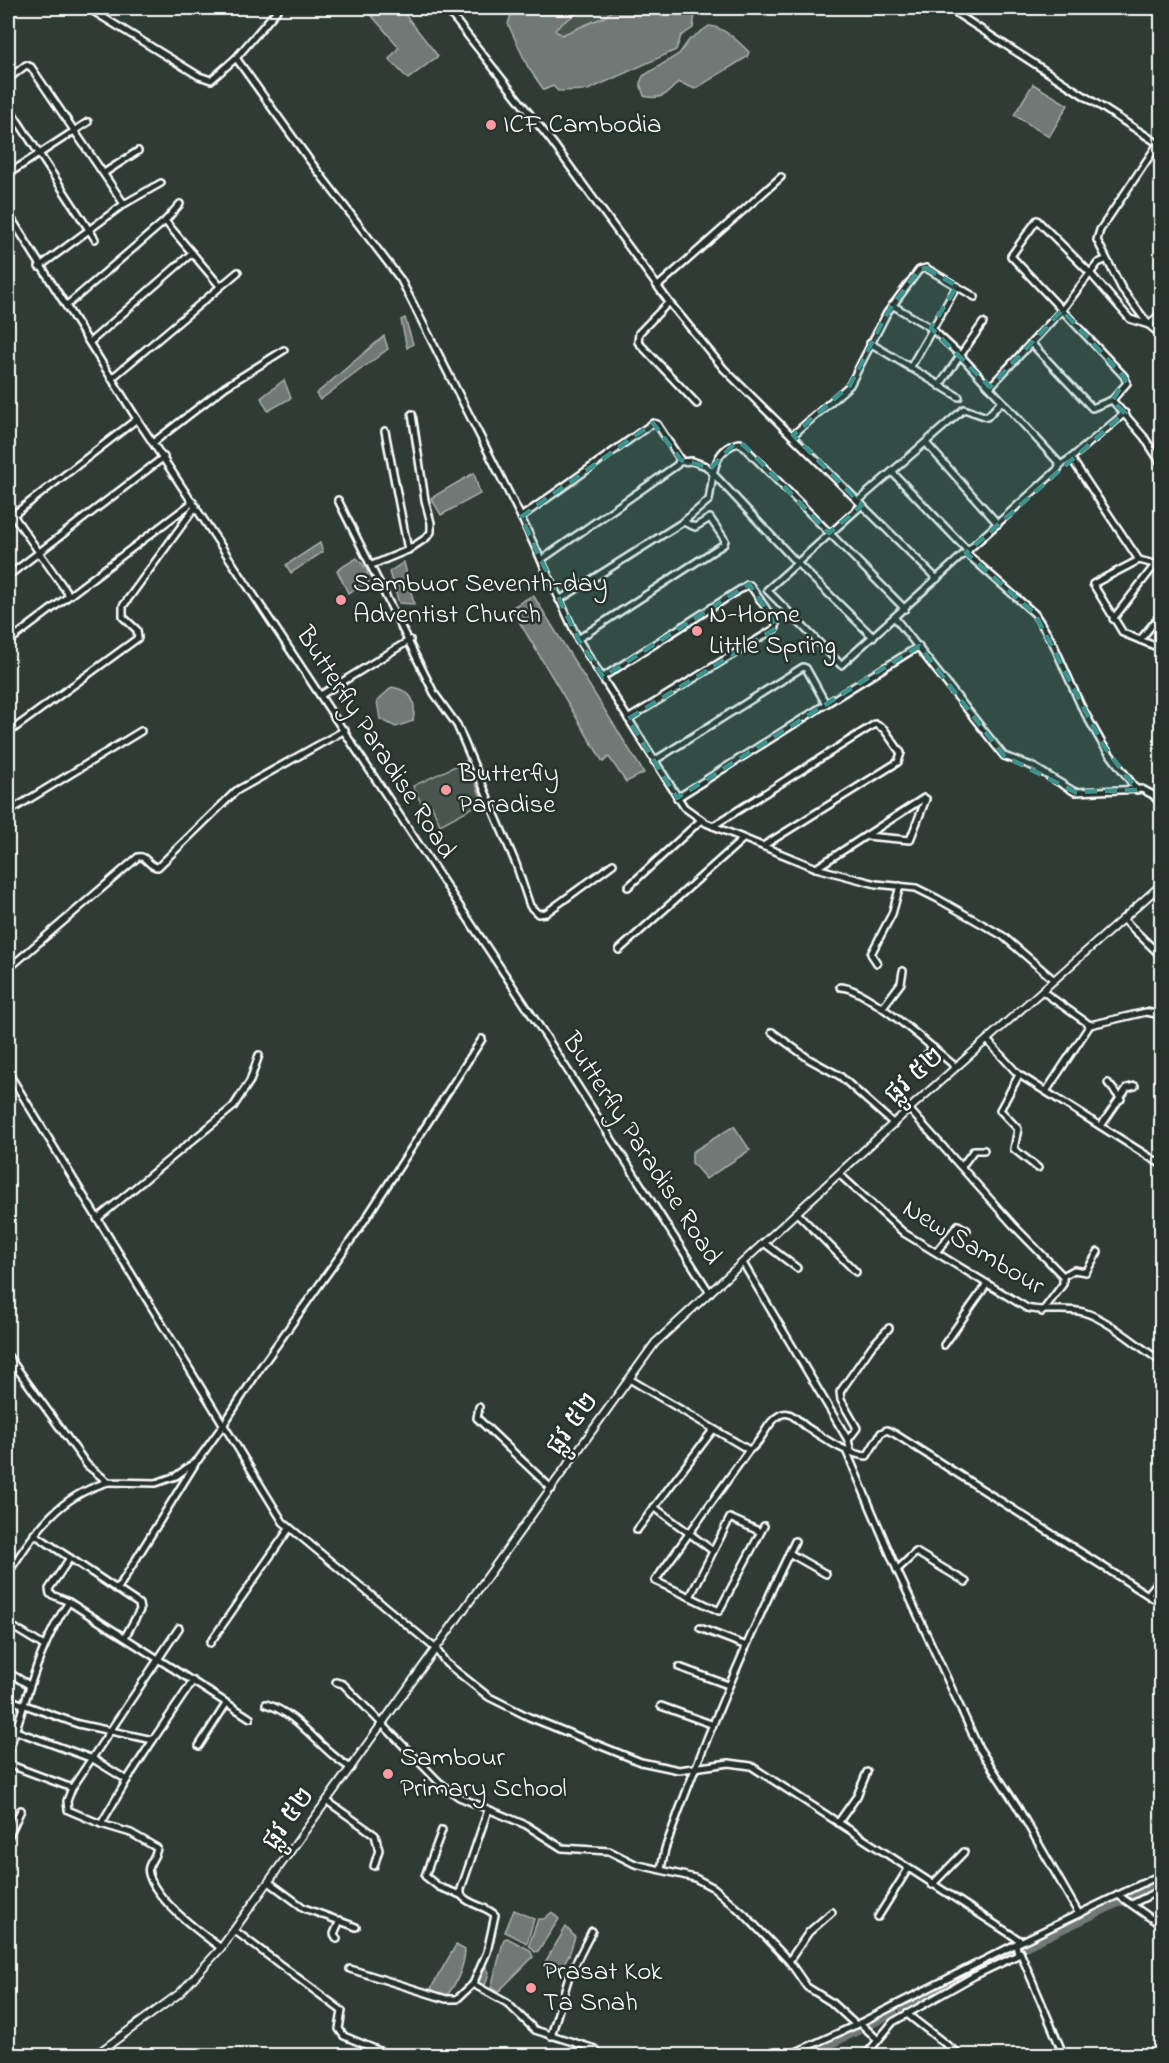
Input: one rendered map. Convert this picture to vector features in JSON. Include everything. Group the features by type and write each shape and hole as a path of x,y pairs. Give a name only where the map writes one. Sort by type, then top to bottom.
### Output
{"street":[{"path":"88,8 204,79 211,80 236,58 279,8"},
{"path":"446,8 552,142 669,302 724,369 937,579"},
{"path":"948,8 1160,145 1097,235 1097,246 1122,289 1149,325 1161,336"},
{"path":"236,58 310,161 401,280 521,517 578,639 684,807 713,826 816,868 876,884 916,888 961,910 1003,936 1054,980"},
{"path":"8,79 26,65 31,67 124,204"},
{"path":"8,106 95,240"},
{"path":"8,174 88,122"},
{"path":"104,173 138,151"},
{"path":"658,286 781,177"},
{"path":"39,267 124,204 161,183"},
{"path":"66,306 165,221 180,204"},
{"name":"Butterfly Paradise Road","path":"8,213 39,267 90,342 137,418 345,730 710,1293"},
{"path":"1032,344 1092,408 1112,400 1125,387 1126,380 1011,256 1037,220 1090,273 1130,319 1149,325"},
{"path":"165,221 220,286"},
{"path":"90,342 192,253"},
{"path":"990,387 1062,310 1098,263 1105,260"},
{"path":"793,435 850,385 892,305 922,268 975,297"},
{"path":"112,378 238,272"},
{"path":"910,368 957,286"},
{"path":"669,302 639,333 638,342 698,404"},
{"path":"892,305 931,328 960,355 1059,466"},
{"path":"1149,325 1161,312"},
{"path":"939,386 983,323"},
{"path":"870,344 959,397"},
{"path":"154,442 225,387 284,350"},
{"path":"1112,400 1144,437 1161,465"},
{"path":"1002,401 987,417 964,409 892,472 766,590 837,663 844,664 1056,472 1059,466 1125,413"},
{"path":"372,565 408,550 426,538 430,532 431,523 421,479 412,414"},
{"path":"10,517 137,418"},
{"path":"521,517 652,423 657,424 680,462"},
{"path":"385,431 408,550"},
{"path":"559,600 683,522 709,500 712,472 721,455 737,443 744,445 905,609"},
{"path":"926,443 998,524"},
{"path":"8,576 164,457"},
{"path":"1071,458 1139,560 1158,566 1113,619"},
{"path":"541,560 680,462 701,463 796,562 873,637"},
{"path":"892,472 967,552 1035,614 1053,642 1081,706 1103,745 1137,790"},
{"path":"338,500 410,640 434,693 457,725 516,864 530,906 538,914 546,913 613,864"},
{"path":"8,642 195,504"},
{"path":"8,733 138,639 137,630 123,617 123,606 195,504"},
{"path":"8,508 10,517 38,551 69,596"},
{"path":"578,639 726,543 710,518 695,527 683,522"},
{"path":"1139,560 1094,584 1123,633 1161,649"},
{"path":"603,678 747,585 750,585 776,623 776,628 628,719"},
{"path":"1140,640 1161,613"},
{"path":"895,618 1004,756 1032,766 1075,792 1147,791 1161,806"},
{"path":"321,695 410,640"},
{"path":"677,798 919,646"},
{"path":"654,761 803,666 816,684 826,704"},
{"path":"713,826 875,724 884,729 901,753 898,762 763,846"},
{"path":"8,969 138,857 158,867 236,791 345,730"},
{"path":"8,812 141,732"},
{"path":"816,868 924,798 926,799 910,840 866,836"},
{"path":"628,887 701,820"},
{"path":"619,950 743,839"},
{"name":"ផ្លូវ ៥២","path":"94,2055 180,1993 221,1948 381,1723 631,1380 655,1343 909,1109 1161,884"},
{"path":"877,963 871,954 892,914 900,886"},
{"path":"1123,919 1161,957"},
{"path":"883,1008 901,983 903,971"},
{"path":"840,987 855,989 883,1008 956,1067"},
{"path":"1042,991 1090,1025"},
{"path":"1047,1090 1090,1025 1146,1012 1161,1015"},
{"path":"772,1032 809,1059 845,1080 894,1124"},
{"path":"117,1590 198,1460 359,1229 482,1039"},
{"path":"987,1040 1019,1075 1047,1090 1161,1165"},
{"path":"917,1063 934,1048"},
{"path":"97,1219 233,1107 250,1081 259,1055"},
{"path":"8,1072 158,1322 289,1529 339,1567 436,1649 446,1663 489,1697 529,1717 640,1762 666,1768 693,1770 729,1762 752,1766 1019,1942"},
{"path":"1019,1075 1000,1110 1018,1129 1014,1149 1038,1168"},
{"path":"1108,1083 1121,1099"},
{"path":"1101,1126 1129,1085 1135,1086"},
{"path":"909,1109 1014,1226 1063,1276"},
{"path":"962,1166 974,1150 984,1150"},
{"name":"New Sambour","path":"839,1174 886,1219 1027,1308 1041,1312 1081,1312 1097,1318 1161,1362"},
{"path":"797,1213 856,1272"},
{"path":"937,1251 958,1225 966,1230"},
{"path":"764,1243 797,1268"},
{"path":"1063,1276 1071,1271 1086,1272 1098,1252"},
{"path":"743,1263 848,1440 849,1452 897,1570 979,1748 1017,1806 1078,1914"},
{"path":"1041,1312 1062,1284 1063,1276"},
{"path":"944,1345 987,1284"},
{"path":"848,1440 856,1428 841,1400 840,1392 872,1346 889,1328"},
{"path":"8,1356 87,1465 108,1482"},
{"path":"631,1380 749,1450"},
{"path":"479,1407 477,1418 552,1489"},
{"path":"764,1526 719,1611 655,1581 749,1450 758,1444 774,1419 782,1414 789,1414 849,1452 867,1456 881,1433 887,1430 896,1434 1161,1604"},
{"path":"637,1530 713,1430"},
{"path":"8,1573 47,1517 62,1505 94,1486 108,1482 156,1483 176,1476 198,1460"},
{"path":"654,1507 713,1551"},
{"path":"690,1597 730,1518 761,1532"},
{"path":"210,1643 289,1529"},
{"path":"34,1534 141,1606 125,1637"},
{"path":"661,1869 665,1849 711,1724 744,1645 795,1540"},
{"path":"897,1570 916,1552 966,1582"},
{"path":"789,1553 826,1574"},
{"path":"70,1558 49,1589 50,1594 69,1602 250,1718"},
{"path":"1148,1594 1161,1576"},
{"path":"8,1752 29,1684 44,1646 54,1624 69,1602"},
{"path":"8,1624 44,1646"},
{"path":"179,1628 72,1788 67,1801 68,1810 101,1824 131,1833 157,1848 149,1866 149,1876 182,1919 221,1948"},
{"path":"700,1628 744,1645"},
{"path":"678,1667 728,1685"},
{"path":"8,1672 29,1684"},
{"path":"101,1824 127,1780 193,1681"},
{"path":"336,1682 343,1684 439,1782 459,1797 526,1825 562,1848 609,1851 635,1864 695,1878 714,1888 745,1915 789,1961 807,1987 831,2002 877,2039"},
{"path":"8,1699 78,1724 153,1740"},
{"path":"199,1746 226,1704"},
{"path":"266,1704 291,1717 322,1749 351,1768"},
{"path":"662,1706 711,1724"},
{"path":"16,1731 93,1759 127,1780"},
{"path":"8,1764 72,1788"},
{"path":"838,1823 857,1796 867,1772"},
{"path":"327,1801 375,1834 378,1850 374,1866"},
{"path":"8,1838 21,1810"},
{"path":"461,1895 488,1810"},
{"path":"350,1969 446,1999 457,1999 473,1984 487,1952 495,1915 465,1901 461,1895 439,1887 425,1876 442,1830"},
{"path":"932,1885 964,1852"},
{"path":"878,1917 908,1869"},
{"path":"787,2055 858,2024 1019,1942 1161,1874"},
{"path":"269,1882 304,1908 356,1927"},
{"path":"1132,1904 1161,1889"},
{"path":"1118,1895 1161,1926"},
{"path":"789,1961 809,1932 832,1912"},
{"path":"337,1939 334,1934 340,1920"},
{"path":"234,1930 342,2011 339,2029 344,2036 392,2055"},
{"path":"551,2036 569,1976 592,1931"},
{"path":"1019,1942 1020,1952 1064,2055"},
{"path":"865,2055 877,2039 904,2016 1020,1952"},
{"path":"473,1984 507,2003 535,2030 595,2049 600,2055"},
{"path":"895,2005 904,2016 961,2055"},
{"path":"8,2052 13,2055"}],"highlighted area":[{"path":"926,268 957,286 931,328 990,387 1062,310 1126,379 1112,401 1125,413 966,553 1035,614 1103,745 1137,790 1075,792 1004,756 919,646 677,798 628,719 778,627 749,584 603,677 578,639 521,517 653,423 681,460 711,468 733,445 744,445 829,533 862,505 793,435 850,385 887,313 919,270"}],"shaded area":[{"path":"365,8 400,8 438,56 408,79 389,59 399,47"},
{"path":"513,8 584,8 556,28 555,31 562,35 604,17 616,8 696,8 693,28 681,36 676,50 588,90 558,91 553,86 544,90 528,67 508,24"},
{"path":"584,8 616,8 604,17 562,35 555,31 559,24"},
{"path":"709,26 726,32 736,40 749,52 747,57 695,89 678,82 660,97 644,96 640,83 643,76 679,54 689,40"},
{"path":"1033,84 1068,105 1049,137 1014,115"},
{"path":"405,318 413,344 407,348 401,320"},
{"path":"384,336 388,349 320,400 316,394"},
{"path":"284,380 291,398 268,411 261,398"},
{"path":"474,473 480,494 441,515 431,498"},
{"path":"320,543 323,552 291,573 286,565"},
{"path":"357,558 367,570 369,582 348,593 337,570"},
{"path":"404,562 414,604 399,603 389,572"},
{"path":"533,595 644,773 626,782 609,757 603,762 511,608"},
{"path":"392,687 408,694 412,698 414,708 413,721 396,727 380,719 377,701"},
{"name":"Butterfly Paradise","path":"466,761 483,802 440,825 432,806 424,809 413,786"},
{"path":"734,1126 750,1150 706,1179 692,1163 692,1152"},
{"path":"514,1910 534,1919 527,1943 505,1932"},
{"path":"552,1912 559,1919 538,1951 535,1952 529,1945 538,1919 544,1919"},
{"path":"566,1927 575,1937 569,1955 558,1972 544,1964"},
{"path":"507,1938 530,1950 533,1957 498,1992 491,1988 504,1939"},
{"path":"456,1945 465,1950 462,1968 448,1994 440,1996 431,1988"},
{"path":"484,1963 489,1972 485,1986 479,1986 475,1981"}],"waterway":[{"path":"1131,1897 1162,1883"},
{"path":"1025,1948 1121,1903"},
{"path":"902,2010 1012,1954"},
{"path":"870,2026 895,2013"},
{"path":"809,2056 862,2030"}],"place":[{"name":"ICF Cambodia","path":"491,125"},
{"name":"Sambuor Seventh-day Adventist Church","path":"341,600"},
{"name":"N-Home Little Spring","path":"697,631"},
{"name":"Butterfly Paradise","path":"446,790"},
{"name":"Sambour Primary School","path":"388,1774"},
{"name":"Prasat Kok Ta Snah","path":"531,1988"}]}
